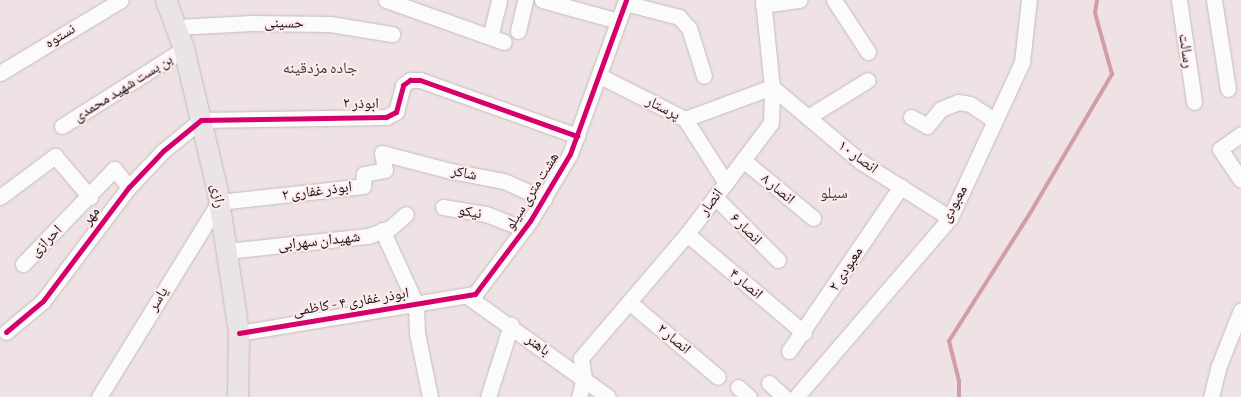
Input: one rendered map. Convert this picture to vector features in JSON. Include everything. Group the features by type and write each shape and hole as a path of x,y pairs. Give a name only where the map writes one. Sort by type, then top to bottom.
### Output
{"main road":[{"name":"رازی","path":"166,0 184,49 220,202 239,333 238,397"}],"street":[{"name":"نستوه","path":"0,73 121,0"},
{"path":"386,0 497,39 499,0"},
{"path":"518,31 525,0"},
{"path":"542,0 618,21"},
{"path":"763,3 800,0"},
{"path":"834,0 868,52"},
{"name":"معبودی","path":"796,397 950,218 1022,62 1029,0"},
{"name":"رسالت","path":"1179,0 1194,102"},
{"path":"1214,0 1228,88"},
{"path":"626,2 679,16 689,28 704,76"},
{"name":"هشت متری سیلو","path":"467,296 475,294 524,229 570,154 626,2"},
{"name":"انصار","path":"579,397 584,378 582,358 687,234 771,123 772,87 763,3"},
{"name":"حسینی","path":"176,27 252,23 330,24 392,34"},
{"name":"بن بست شهید محمدی","path":"62,126 184,49"},
{"name":"پرستار","path":"600,76 685,119 726,183"},
{"name":"ابوذر ۲","path":"201,120 386,117 396,112 402,85 410,80 420,80 577,136"},
{"path":"808,117 868,80"},
{"path":"685,119 772,87"},
{"name":"انصار ۱۰","path":"772,87 860,162 950,218"},
{"path":"911,117 927,126 941,109 958,102 970,104 995,122"},
{"name":"مهر","path":"6,332 43,301 129,187 163,151 201,120"},
{"path":"1241,134 1220,149 1241,180"},
{"name":"ابوذر غفاری ۲","path":"220,202 364,186 364,174 385,170 382,153"},
{"name":"شاکر","path":"382,153 451,171 504,181 544,199"},
{"path":"0,197 55,156 90,197"},
{"name":"انصار ۸","path":"743,160 813,218"},
{"name":"احرازی","path":"23,264 90,197 114,169 129,187"},
{"name":"معبودی ۲","path":"789,351 804,333 901,186"},
{"name":"انصار ۶","path":"715,197 778,260"},
{"name":"یاسر","path":"99,397 220,202"},
{"name":"نیکو","path":"443,207 486,214 524,229"},
{"name":"شهیدان سهرابی","path":"227,252 368,236 382,230 406,214"},
{"path":"382,230 416,304 416,333 430,397"},
{"name":"انصار ۴","path":"687,234 804,333"},
{"name":"ابوذر غفاری ۴ - کاظمی","path":"239,333 467,296"},
{"name":"باهنر","path":"467,296 511,324 608,397"},
{"name":"انصار ۲","path":"629,302 718,377"},
{"path":"1211,397 1218,368 1241,310"},
{"path":"488,397 511,324"},
{"path":"769,383 784,397"}],"waterway":[{"path":"959,397 959,381 949,341 1029,215 1112,74 1095,13 1097,0"}],"cycle path":[{"path":"239,333 475,294 530,221 570,154 626,0"},
{"path":"6,332 43,301 129,187 163,151 201,120 386,117 396,112 403,85 410,80 420,80 577,136"}],"district":[{"name":"جاده مزدقینه","path":"320,69"},
{"name":"سیلو","path":"834,194"}]}
